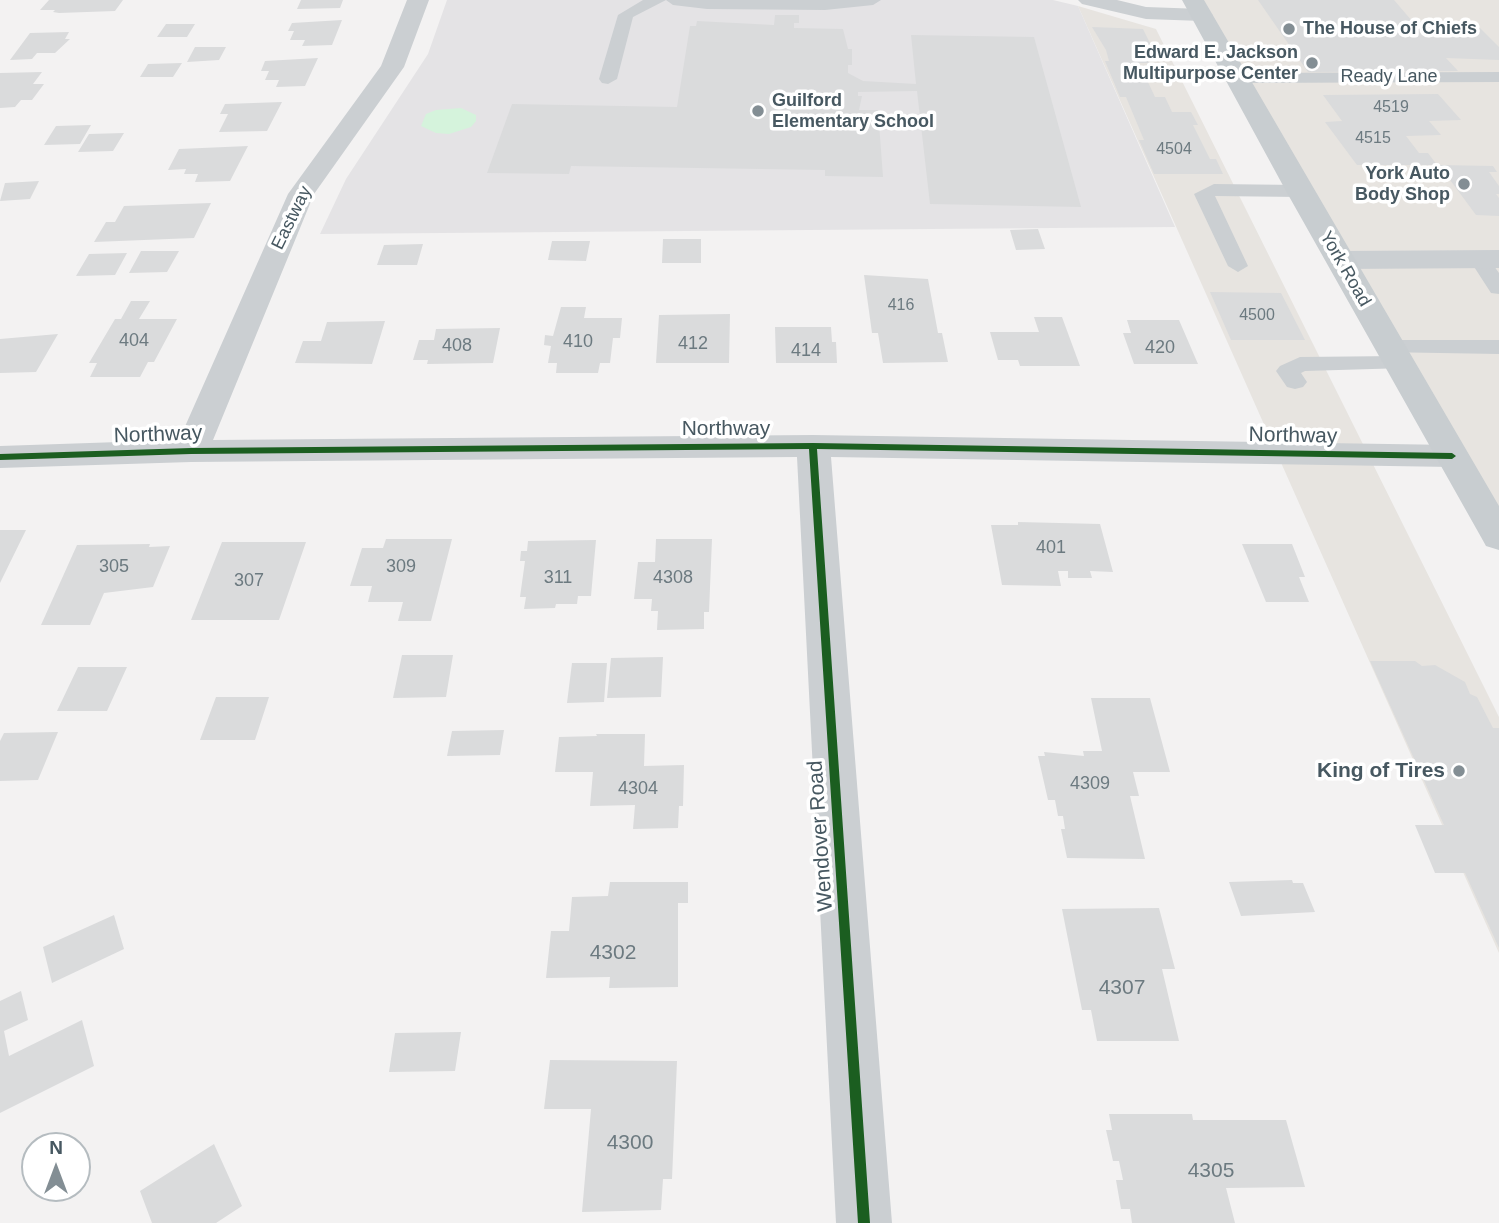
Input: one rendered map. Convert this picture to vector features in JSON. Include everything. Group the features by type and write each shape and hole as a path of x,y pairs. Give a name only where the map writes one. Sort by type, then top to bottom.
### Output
{"main road":[{"name":"York Road","path":"1198,7 1299,191 1499,537"}],"street":[{"name":"Eastway","path":"191,451 301,194 392,67 418,0"},
{"path":"1088,0 1146,13 1198,7"},
{"path":"1340,260 1489,259"},
{"name":"Northway","path":"0,457 191,451 813,446 1452,456"},
{"name":"Wendover Road","path":"813,446 864,1223"}],"lane":[{"path":"608,79 626,16 638,7 658,0"},
{"path":"673,0 708,4 825,5 873,0"},
{"name":"Ready Lane","path":"1237,78 1499,77"},
{"path":"1238,266 1204,194 1214,190 1299,191"},
{"path":"1489,259 1499,288"},
{"path":"1295,382 1289,371 1300,364 1499,346"}],"shaded area":[{"name":"Guilford Elementary School","path":"447,0 1053,0 1078,6 1175,227 320,234 346,179 428,54"},
{"path":"1193,0 1499,0 1499,537"},
{"path":"1078,6 1156,29 1499,717 1499,953"}],"green space":[{"path":"461,108 476,115 476,121 471,127 449,134 436,133 421,126 426,114 436,110"}],"building":[{"path":"49,0 123,0 115,11 59,13 53,12 55,10 40,10"},
{"path":"301,0 343,0 340,8 297,9"},
{"path":"1258,0 1394,0 1412,21 1473,21 1499,47 1499,60 1446,58 1458,71 1308,72"},
{"path":"775,15 799,15 799,23 794,23 794,28 843,29 848,49 852,49 852,65 848,65 848,73 863,81 916,84 911,35 1034,37 1081,207 930,204 917,91 858,92 858,96 862,96 859,110 878,110 883,177 825,176 825,170 571,166 569,174 487,173 512,104 677,107 690,26 696,26 697,21 774,25"},
{"path":"342,20 332,45 302,46 305,40 290,40 294,31 288,31 292,23"},
{"path":"166,24 195,24 187,37 157,37"},
{"path":"1092,27 1143,29 1151,45 1136,45 1139,50 1143,50 1149,63 1139,63 1155,97 1165,97 1172,112 1191,112 1198,125 1193,125 1210,159 1216,159 1223,174 1154,174 1139,140 1144,140 1126,97 1120,97 1105,61 1109,61 1106,50"},
{"path":"69,32 65,39 70,39 55,53 37,53 32,59 10,60 30,33"},
{"path":"195,47 226,47 219,60 187,62"},
{"path":"318,58 305,86 276,87 279,80 265,80 269,71 261,71 265,61"},
{"path":"182,63 173,77 140,77 148,64"},
{"path":"42,72 33,84 44,84 32,100 21,100 15,107 0,108 0,73"},
{"path":"1438,94 1461,120 1429,121 1441,135 1406,136 1419,153 1428,153 1437,165 1357,165 1325,122 1342,121 1323,95"},
{"path":"282,102 267,131 219,132 228,114 220,114 225,104"},
{"path":"91,125 80,144 44,145 56,126"},
{"path":"124,133 113,151 78,152 89,134"},
{"path":"248,146 230,181 195,182 198,174 184,174 186,169 168,170 179,149"},
{"path":"1439,165 1493,166 1497,172 1489,172 1499,186 1499,194 1496,194 1499,198 1499,216 1476,215"},
{"path":"39,181 30,199 0,201 5,183"},
{"path":"211,203 194,238 94,242 106,222 115,222 124,206"},
{"path":"1038,229 1045,249 1016,250 1010,230"},
{"path":"663,239 701,239 701,263 662,263"},
{"path":"552,241 590,241 586,261 548,260"},
{"path":"423,244 417,265 377,265 384,245"},
{"path":"141,251 179,251 167,272 129,273"},
{"path":"127,253 115,275 76,276 89,254"},
{"path":"864,275 928,279 938,333 942,333 948,362 883,363 878,333 872,333"},
{"path":"1210,292 1281,293 1305,340 1231,340"},
{"path":"131,301 150,301 139,319 177,319 154,362 148,362 140,377 90,377 97,363 89,363 115,319 121,319"},
{"path":"561,307 586,307 584,318 622,318 620,338 613,338 610,363 600,363 598,373 556,373 557,363 548,363 551,346 544,345 545,335 553,336"},
{"path":"730,314 729,363 656,363 659,315"},
{"path":"1034,317 1062,317 1080,366 1020,366 1018,360 998,360 990,332 1039,332"},
{"path":"1127,320 1179,320 1198,364 1134,364 1123,333 1131,333"},
{"path":"385,321 372,364 295,363 303,341 321,341 327,322"},
{"path":"775,327 831,327 832,342 836,342 837,363 776,363"},
{"path":"500,328 493,363 427,364 428,360 413,360 419,340 434,340 436,329"},
{"path":"58,334 36,372 0,373 0,339"},
{"path":"1018,522 1100,524 1113,572 1090,571 1092,578 1068,578 1068,571 1058,571 1061,586 1002,585 991,525 1018,525"},
{"path":"0,530 26,530 0,583"},
{"path":"386,539 452,539 431,621 398,621 403,602 368,602 372,586 350,586 362,548 383,548"},
{"path":"656,539 712,539 709,612 704,612 704,629 657,630 658,611 651,611 652,599 634,599 638,562 655,562"},
{"path":"596,540 591,596 578,596 577,604 524,609 526,597 520,597 525,561 520,561 521,551 527,551 528,541"},
{"path":"222,542 306,542 279,620 191,620"},
{"path":"150,544 149,547 170,546 153,587 104,593 90,625 41,625 77,545"},
{"path":"1242,544 1292,544 1305,577 1299,577 1309,602 1266,602"},
{"path":"402,655 453,655 446,697 393,698"},
{"path":"663,657 661,697 607,698 611,658"},
{"path":"1370,661 1415,661 1422,666 1435,665 1465,682 1470,694 1477,697 1493,728 1499,728 1499,948 1465,873 1435,873 1415,825 1444,825"},
{"path":"572,663 607,663 604,702 567,703"},
{"path":"78,667 127,667 107,711 57,711"},
{"path":"216,697 269,697 255,740 200,740"},
{"path":"1091,698 1150,698 1170,772 1133,772 1139,796 1130,796 1145,859 1067,858 1061,829 1065,829 1063,816 1058,816 1055,800 1048,800 1038,756 1045,756 1044,752 1084,756 1083,751 1102,751"},
{"path":"504,730 500,755 447,756 452,731"},
{"path":"58,732 38,780 0,781 0,741 4,733"},
{"path":"596,734 645,734 644,766 684,765 683,806 679,806 678,828 633,829 635,805 590,806 593,772 555,772 559,737 597,736"},
{"path":"1292,880 1293,883 1303,883 1315,912 1241,916 1229,882"},
{"path":"610,882 688,882 688,903 678,903 678,987 609,988 610,977 546,978 551,931 569,931 572,897 608,896"},
{"path":"1159,908 1175,969 1162,969 1179,1041 1097,1041 1091,1010 1082,1010 1062,909"},
{"path":"114,915 124,949 52,983 43,947"},
{"path":"21,991 28,1020 4,1031 9,1056 82,1020 94,1066 0,1113 0,1001"},
{"path":"461,1032 455,1071 389,1072 395,1033"},
{"path":"550,1060 677,1061 672,1179 663,1179 661,1210 582,1212 591,1109 544,1109"},
{"path":"1109,1114 1192,1114 1193,1120 1286,1120 1305,1187 1226,1188 1235,1223 1132,1223 1130,1209 1121,1209 1116,1180 1123,1180 1119,1161 1113,1161 1106,1130 1112,1130"},
{"path":"214,1144 242,1206 216,1223 152,1223 140,1191"}],"cycle path":[{"path":"813,446 864,1223"},
{"path":"0,457 191,451 813,446 1452,456"}],"place":[{"name":"The House of Chiefs","path":"1289,29"},
{"name":"Edward E. Jackson Multipurpose Center","path":"1312,63"},
{"name":"Guilford Elementary School","path":"758,111"},
{"name":"York Auto Body Shop","path":"1464,184"},
{"name":"King of Tires","path":"1459,771"}]}
